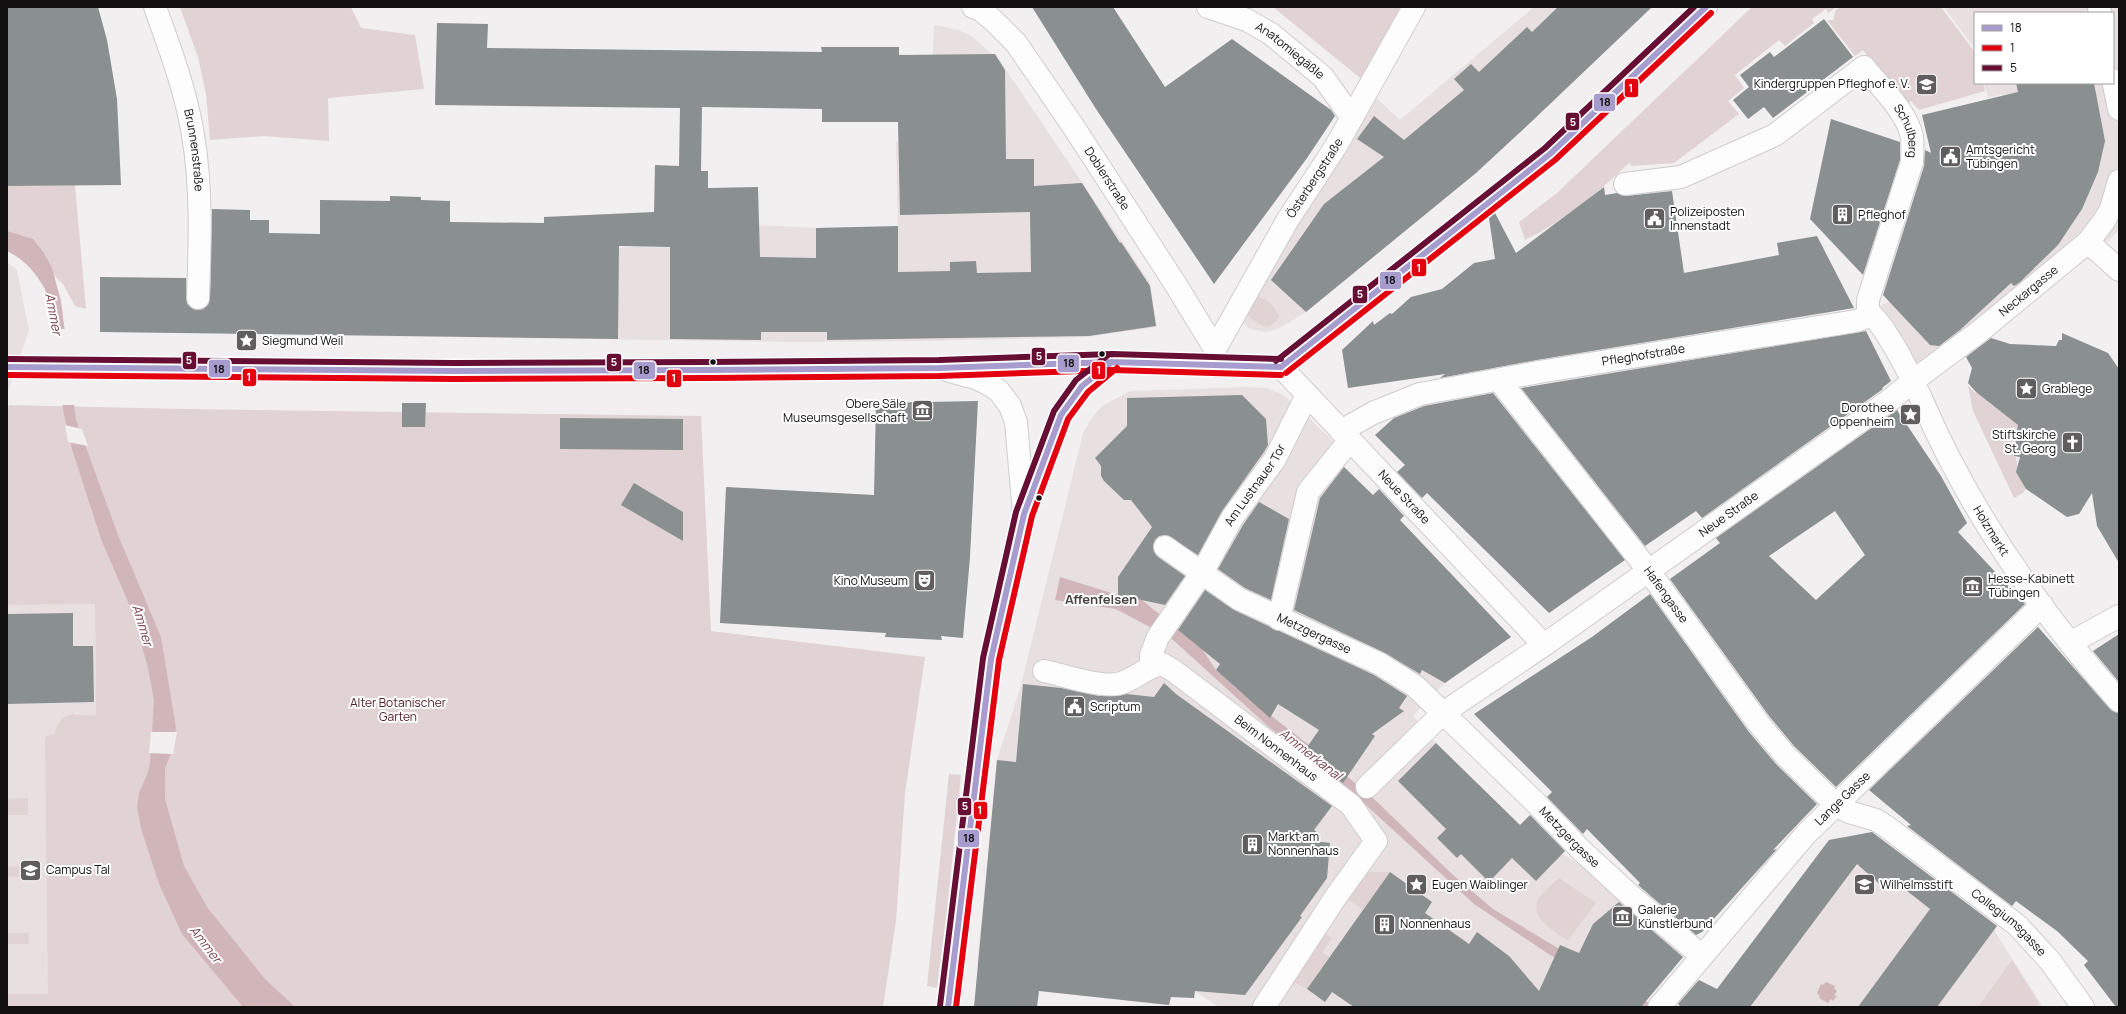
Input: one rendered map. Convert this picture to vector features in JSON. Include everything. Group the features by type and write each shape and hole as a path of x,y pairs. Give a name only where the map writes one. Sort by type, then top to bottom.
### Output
{"street":[{"name":"Brunnenstraße","path":"155,7 184,95 193,134 201,237 198,298"},
{"name":"Doblerstraße","path":"973,7 981,10 1016,43 1085,144 1216,358"},
{"name":"Anatomiegäßle","path":"1208,7 1247,20 1272,34 1323,77 1352,118"},
{"name":"Österbergstraße","path":"1216,358 1287,221 1336,146 1414,7"},
{"path":"17,367 455,371 939,368 1216,358 1281,367 1550,154 1706,7"},
{"name":"Schulberg","path":"1625,184 1682,177 1775,135 1822,108 1864,66 1902,115 1912,136 1912,162 1868,300 1868,312"},
{"path":"2114,84 2119,109"},
{"name":"Neckargasse","path":"1912,381 1980,331 2088,242 2108,215 2119,181"},
{"path":"2088,242 2119,270"},
{"path":"1868,312 1878,321 1912,381"},
{"name":"Pfleghofstraße","path":"1345,435 1373,413 1420,394 1856,321 1864,318 1868,312"},
{"path":"948,1007 991,659 1024,514 1061,415 1082,386 1112,362"},
{"name":"Neue Straße","path":"1281,367 1544,645"},
{"path":"939,368 978,379 990,385 999,391 1010,406 1016,422 1024,514"},
{"name":"Hafengasse","path":"1499,380 1648,570 1773,741 1802,774 1837,806"},
{"name":"Neue Straße","path":"1443,713 1544,645 1890,400 1912,381"},
{"name":"Holzmarkt","path":"1912,381 1959,476 2001,547 2070,643 2119,701"},
{"name":"Am Lustnauer Tor","path":"1202,573 1232,518 1274,459 1307,395"},
{"path":"1279,619 1308,492 1345,435"},
{"name":"Metzgergasse","path":"1165,547 1239,599 1279,619 1380,664 1415,686 1537,804 1580,849 1631,896 1702,956"},
{"path":"1044,671 1073,678 1118,684 1151,666 1151,655 1158,637 1202,573"},
{"name":"Lange Gasse","path":"1659,1007 1806,834 1837,806 2042,605"},
{"path":"2070,643 2119,616"},
{"name":"Beim Nonnenhaus","path":"1151,666 1162,664 1174,671 1351,805 1376,841 1335,898 1264,1007"},
{"path":"1367,787 1443,713"},
{"name":"Collegiumsgasse","path":"1837,806 1849,812 1876,820 1887,827 2006,916 2041,951 2083,1007"}],"shaded area":[{"path":"1534,7 1652,7 1476,173 1306,312 1278,329 1265,332 1250,329 1234,315 1368,90 1400,120"},
{"path":"1944,7 2119,7 2119,229 2109,241 2088,242 1913,381 1868,312 1949,271 2019,156 2002,94 1988,98 1984,84 2114,84 2114,12 1974,12 1974,48"},
{"path":"934,25 959,30 970,35 1000,61 1150,283 1157,327 1086,337 920,341 804,342 301,335 302,243 532,252 633,247 720,248 730,226 759,225 816,228 879,227 898,242 896,142 930,124"},
{"path":"7,262 17,270 29,330 7,394"},
{"path":"1245,387 1267,388 1282,394 1298,407 1341,449 1343,466 1488,613 1445,683 1413,716 1436,743 1520,825 1527,818 1563,854 1606,882 1647,925 1683,957 1641,1007 1219,1007 1195,991 1194,998 1171,997 1169,1005 1047,992 1021,971 977,966 997,760 1021,685 1083,433 1093,416 1102,406 1130,391"},
{"name":"Campus Tal","path":"95,604 96,716 75,713 69,1007 7,1007 7,605"},
{"name":"Wilhelmsstift","path":"1869,833 1994,930 2043,1007 1681,1007 1679,999 1694,980 1706,984 1713,994 1829,840"}],"green space":[{"path":"180,7 351,7 361,28 415,35 424,89 328,98 329,141 264,136 210,140 206,94 198,57"},
{"path":"1273,7 1413,7 1370,86"},
{"path":"1752,7 1837,7 1828,13 1826,9 1812,19 1814,23 1785,46 1779,40 1735,75 1744,88 1728,101 1739,114 1674,163 1632,166 1629,163 1580,206 1525,240 1519,222 1557,193"},
{"path":"1840,7 1941,7 1974,51 1974,84 1983,84 1985,91 1919,110 1911,101 1905,106 1863,50 1855,56 1827,20 1834,20 1835,11"},
{"path":"75,185 86,309 75,306 63,284 18,240 7,235 7,186"},
{"path":"1253,296 1262,298 1269,302 1275,309 1279,317 1271,325 1260,325 1247,315 1246,306"},
{"path":"1968,386 1976,393 1982,390 1994,398 1990,403 1993,406 2022,418 2016,454 2013,455 2016,457 2018,468 2016,471 2031,479 2023,493 2014,498 1973,411"},
{"name":"Alter Botanischer Garten","path":"9,405 185,409 701,416 711,631 925,657 905,793 896,921 883,1007 7,1007 7,994 48,994 46,736 55,734 57,726 65,717 76,714 96,715 95,604 7,605 7,409"},
{"path":"949,774 961,775 947,910 937,988 927,986"},
{"path":"28,798 28,815 7,815 7,799"},
{"path":"28,866 28,877 7,877 7,867"},
{"path":"1367,872 1390,872 1363,909 1348,900"},
{"path":"1559,878 1596,903 1568,940 1556,933 1544,923 1537,911 1537,905 1541,895"},
{"path":"7,933 29,933 29,944 7,944"},
{"path":"1324,933 1332,938 1322,952 1329,957 1307,989 1294,982"},
{"path":"2012,960 2039,1004 2035,1007 1978,1007"}],"water":[{"name":"Ammer","path":"7,231 33,239 44,253 52,268 61,301 76,420 118,535 161,637 176,728 172,750 165,769 165,799 184,866 207,907 265,979 295,1007 243,1007 182,934 159,884 142,832 137,808 139,793 150,764 154,701 148,668 132,611 101,539 72,449 64,415 45,289 29,267 19,258 7,251"},
{"name":"Ammerkanal","path":"1060,577 1118,595 1142,600 1202,649 1216,670 1237,689 1323,756 1374,799 1453,875 1493,909 1656,1007 1636,1007 1547,953 1474,904 1332,774 1270,728 1172,639 1116,609 1055,600"},
{"path":"1826,982 1835,986 1834,988 1837,991 1834,995 1837,996 1833,1001 1831,999 1828,1003 1819,998 1820,996 1817,993 1821,984 1823,985"}],"pier":[{"path":"50,329 66,329 77,405 61,405"},
{"path":"65,425 82,429 88,446 68,442"},
{"path":"151,732 177,732 173,754 149,753"}],"building":[{"path":"7,7 98,7 107,40 117,99 121,185 7,186"},
{"path":"1032,7 1113,7 1165,87 1232,39 1331,110 1335,116 1307,158 1214,284 1096,109"},
{"path":"1558,7 1652,7 1476,173 1306,312 1271,280 1324,204 1384,157 1357,139 1374,116 1404,140 1464,90 1454,79 1471,64 1479,72 1527,27 1532,32"},
{"path":"1824,19 1853,57 1773,118 1764,107 1748,119 1733,100 1749,87 1740,75 1770,52 1774,57"},
{"path":"437,23 488,24 487,48 822,52 821,47 899,47 899,55 995,54 1005,70 1006,159 1034,159 1034,186 1082,183 1120,243 1121,242 1150,286 1156,326 1089,336 827,340 827,332 761,332 761,340 670,339 670,247 619,246 618,339 100,332 100,277 186,278 187,304 197,310 203,309 208,305 210,298 212,209 250,210 250,220 269,220 269,233 320,234 320,200 390,201 390,196 421,197 421,200 450,201 450,222 544,223 544,217 654,212 655,165 679,166 680,108 435,105","holes":["702,107 822,109 822,122 898,122 900,215 1030,212 1031,272 977,273 976,261 950,262 950,271 898,272 898,226 816,228 816,258 760,257 758,187 708,188 708,171 701,171"]},
{"path":"2016,84 2094,84 2105,141 2098,172 2082,209 2058,245 2019,283 2014,286 2011,283 1960,330 1939,346 1930,345 1883,295 1924,166 1925,150 1931,153 1922,115 2018,92"},
{"path":"1831,119 1900,142 1900,160 1863,275 1810,219"},
{"path":"1604,187 1605,195 1617,193 1626,196 1672,191 1684,273 1779,255 1777,243 1817,236 1854,308 1537,360 1440,378 1445,374 1348,388 1342,350 1373,321 1374,325 1390,313 1392,314 1411,297 1442,289 1474,263 1495,259 1489,218 1495,213 1516,253"},
{"path":"1866,331 1891,381 1882,388 1883,389 1702,518 1696,511 1645,546 1521,388"},
{"name":"Stiftskirche St. Georg","path":"2062,333 2108,353 2119,369 2119,563 2097,526 2092,493 2079,514 2067,517 2026,489 2016,472 2020,457 2014,456 2018,425 1976,392 1968,383 1972,368 1966,357 1991,338 2010,344 2056,346 2059,340 2062,340"},
{"path":"1493,393 1625,560 1549,613 1427,493 1422,498 1397,472 1405,465 1375,435 1394,418 1424,406"},
{"path":"1242,395 1266,419 1268,445 1264,452 1222,511 1198,555 1166,535 1159,536 1155,540 1153,546 1158,557 1185,576 1165,605 1118,595 1118,577 1152,527 1131,500 1124,500 1104,481 1101,476 1101,466 1095,458 1127,426 1127,398"},
{"path":"978,401 970,557 963,638 941,636 942,640 885,637 886,633 720,623 726,487 874,495 876,403"},
{"path":"402,403 426,403 425,427 402,427"},
{"path":"1897,410 1941,476 1967,523 1958,532 2025,604 1836,787 1794,746 1769,716 1670,579 1720,543 1716,538","holes":["1835,511 1865,555 1816,600 1769,556"]},
{"path":"560,418 683,419 683,450 560,449"},
{"path":"1344,467 1373,495 1379,489 1404,516 1400,520 1511,637 1445,683 1422,670 1420,674 1385,653 1294,610 1320,498"},
{"path":"634,483 683,512 683,541 621,505"},
{"path":"1259,502 1289,519 1271,600 1245,588 1218,569 1243,525"},
{"path":"1205,590 1234,610 1374,675 1407,696 1399,708 1404,711 1372,734 1375,736 1343,783 1325,770 1327,769 1305,750 1319,730 1278,704 1270,718 1216,670 1220,664 1178,630"},
{"path":"1650,594 1749,732 1776,764 1817,804 1773,850 1777,849 1702,932 1696,935 1638,885 1640,883 1587,829 1583,834 1547,797 1552,792 1474,714 1592,637"},
{"path":"73,613 73,646 93,646 94,702 7,704 7,614"},
{"path":"2038,627 2110,709 2119,713 2119,1007 2116,1007 2084,965 2088,961 2057,931 2016,901 2012,906 1907,826 1911,825 1869,790"},
{"path":"2119,634 2119,682 2093,651"},
{"path":"1164,683 1176,694 1332,806 1314,830 1318,833 1313,841 1330,843 1327,878 1300,916 1302,917 1245,995 1195,991 1194,998 1171,997 1169,1005 1039,991 1037,1007 974,1007 997,760 1016,762 1023,684 1061,688 1099,696 1118,696 1127,694 1154,697"},
{"path":"1436,743 1520,825 1530,815 1565,851 1536,881 1512,858 1489,882 1461,854 1457,858 1437,838 1446,829 1398,781"},
{"path":"1872,832 1997,926 1937,1007 1858,1007 1930,909 1897,883 1883,887 1857,864 1750,1007 1681,1007 1678,1004 1699,980 1717,989 1829,840"},
{"path":"1390,872 1432,902 1425,913 1469,944 1477,932 1509,956 1539,991 1560,945 1579,953 1593,924 1619,902 1683,957 1641,1007 1354,1007 1332,992 1325,1002 1307,989"}],"transit line":[{"name":"5","path":"1276,361 1545,148 1694,7"},
{"name":"18","path":"1281,367 1550,154 1706,7"},
{"name":"1","path":"1286,373 1555,160 1711,13"},
{"name":"5","path":"7,359 455,363 708,362 939,360 1112,354 1281,359"},
{"name":"5","path":"940,1006 983,658 1016,512 1054,411 1076,380 1107,356"},
{"name":"18","path":"7,367 455,371 708,370 939,368 1112,362 1281,367"},
{"name":"18","path":"948,1007 991,659 1024,514 1061,415 1082,386 1112,362"},
{"name":"1","path":"956,1007 999,660 1032,516 1068,419 1088,392 1117,368"},
{"name":"1","path":"7,375 455,379 708,378 939,376 1112,370 1281,375"}],"place":[{"name":"Kindergruppen Pfleghof e. V.","path":"1926,84"},
{"name":"Amtsgericht Tübingen","path":"1951,157"},
{"name":"Pfleghof","path":"1842,215"},
{"name":"Polizeiposten Innenstadt","path":"1654,219"},
{"name":"Siegmund Weil","path":"247,341"},
{"name":"Grablege","path":"2026,389"},
{"name":"Obere Säle Museumsgesellschaft","path":"922,411"},
{"name":"Dorothee Oppenheim","path":"1910,415"},
{"name":"Stiftskirche St. Georg","path":"2072,442"},
{"name":"Kino Museum","path":"924,581"},
{"name":"Hesse-Kabinett Tübingen","path":"1972,586"},
{"name":"Scriptum","path":"1075,707"},
{"name":"Markt am Nonnenhaus","path":"1253,844"},
{"name":"Campus Tal","path":"31,870"},
{"name":"Eugen Waiblinger","path":"1417,885"},
{"name":"Wilhelmsstift","path":"1865,885"},
{"name":"Galerie Künstlerbund","path":"1622,917"},
{"name":"Nonnenhaus","path":"1385,924"}],"district":[{"name":"Affenfelsen","path":"1101,599"}]}
